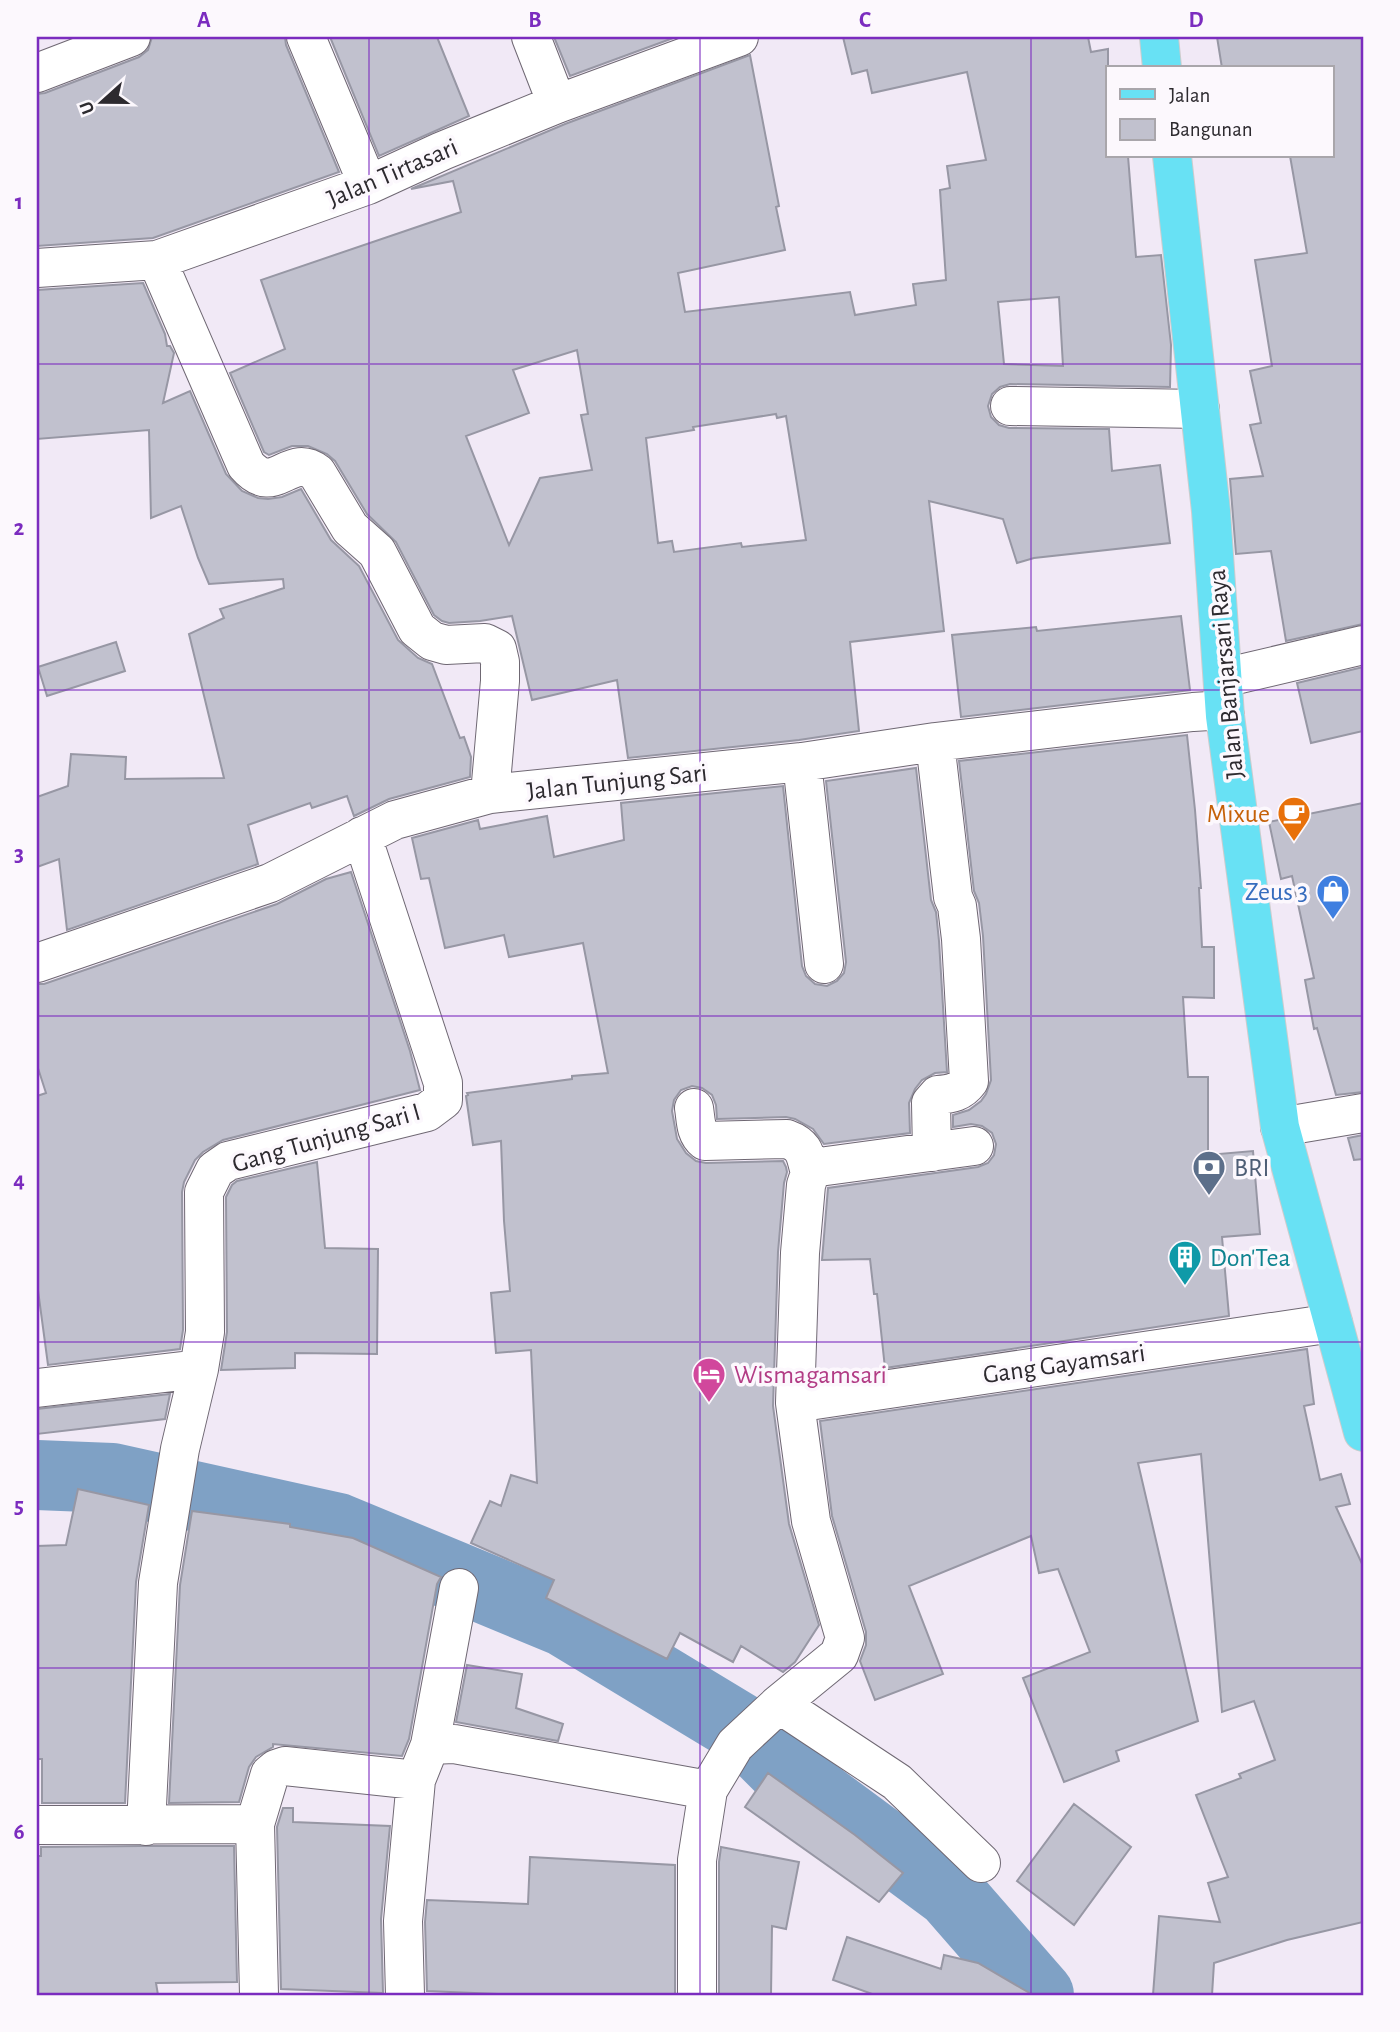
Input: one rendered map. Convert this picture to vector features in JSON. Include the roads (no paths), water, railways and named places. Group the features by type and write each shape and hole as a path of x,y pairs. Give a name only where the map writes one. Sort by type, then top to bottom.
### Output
{"main road":[{"path":"1159,37 1162,66"},
{"name":"Jalan Banjarsari Raya","path":"1172,158 1211,511 1225,716 1280,1127 1363,1432"}],"street":[{"path":"37,73 131,37"},
{"path":"306,37 368,185"},
{"path":"531,37 557,104"},
{"name":"Jalan Tirtasari","path":"37,268 157,260 368,185 442,151 557,104 739,37"},
{"path":"157,260 246,465 255,476 269,479 300,467 309,467 317,473 350,528 377,552 416,629 432,641 446,645 485,643 497,649 500,681 489,794"},
{"path":"1010,406 1200,409"},
{"path":"1223,678 1363,645"},
{"name":"Jalan Tunjung Sari","path":"37,963 270,883 395,820 489,794 802,762 935,742 1194,712 1209,711 1225,716"},
{"path":"932,1153 931,1104 938,1095 951,1094 964,1088 969,1081 961,939 957,906 953,897 935,742"},
{"path":"802,762 824,964"},
{"name":"Gang Tunjung Sari I","path":"146,1826 158,1583 180,1449 205,1332 204,1192 215,1170 228,1161 427,1112 443,1100 443,1083 362,836"},
{"path":"694,1108 697,1129 705,1141 787,1139 799,1143 804,1151 810,1173 806,1185 800,1253 795,1403 811,1521 845,1638 839,1654 736,1745 708,1790 697,1860 697,1995"},
{"path":"1280,1127 1363,1113"},
{"path":"810,1173 819,1167 974,1146"},
{"name":"Gang Gayamsari","path":"795,1403 1333,1323"},
{"path":"37,1388 199,1369"},
{"path":"405,1995 403,1921 416,1780 430,1745 459,1588"},
{"path":"773,1710 897,1782 981,1863"},
{"path":"430,1745 453,1744 708,1790"},
{"path":"259,1995 255,1824 270,1774 285,1766 416,1780"},
{"path":"37,1825 255,1824"}],"waterway":[{"path":"37,1475 112,1478 338,1528 565,1622 742,1729 781,1768 950,1893 1039,1995"}],"place":[{"name":"Mixue","path":"1294,843"},
{"name":"Zeus 3","path":"1333,921"},
{"name":"BRI","path":"1209,1197"},
{"name":"Don'Tea","path":"1185,1287"},
{"name":"Wismagamsari","path":"709,1404"}]}
